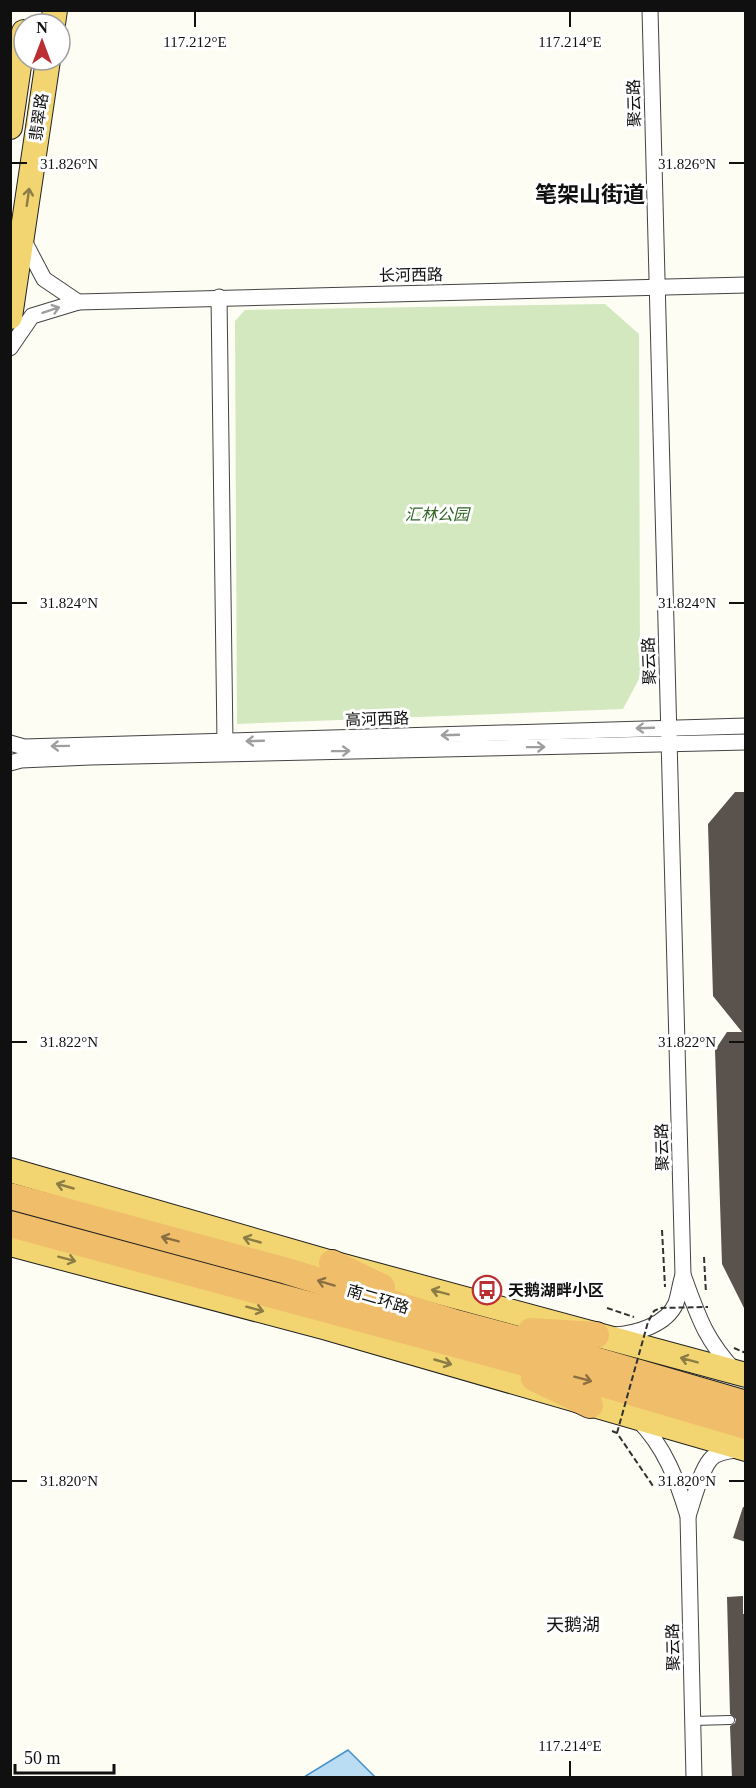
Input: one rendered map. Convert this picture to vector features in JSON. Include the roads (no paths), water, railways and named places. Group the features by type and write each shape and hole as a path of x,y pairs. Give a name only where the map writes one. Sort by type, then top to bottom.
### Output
{"highway":[{"name":"南二环路","path":"10,1196 287,1271 617,1388 734,1447"},
{"name":"南二环路","path":"10,1224 283,1297 467,1336 746,1404"},
{"path":"332,1263 467,1336 593,1411"},
{"path":"327,1328 467,1336 596,1335"}],"main road":[{"name":"翡翠路","path":"10,128 18,72"},
{"name":"翡翠路","path":"10,317 46,72"},
{"path":"10,1170 332,1263 596,1335 743,1367"},
{"path":"10,1244 327,1328 644,1428 734,1447"}],"street":[{"name":"聚云路","path":"650,10 683,1275"},
{"path":"22,237 44,279 78,302"},
{"name":"长河西路","path":"10,348 32,316 78,302 746,285"},
{"path":"219,297 225,742"},
{"name":"高河西路","path":"10,743 24,747 746,726"},
{"name":"高河西路","path":"10,764 21,760 90,757 746,742"},
{"path":"596,1335 630,1334 663,1320 675,1305 683,1275"},
{"path":"683,1275 702,1327 718,1353 743,1367"},
{"name":"聚云路","path":"644,1428 665,1455 676,1478 688,1516 694,1778"},
{"name":"聚云路","path":"688,1516 697,1488 710,1460 734,1447"}],"lane":[{"path":"693,1721 730,1720"}],"water":[{"path":"348,1750 375,1777 304,1777"}],"place":[{"name":"天鹅湖畔小区","path":"487,1290"}],"district":[{"name":"笔架山街道","path":"590,194"},
{"name":"天鹅湖","path":"573,1625"}],"park label":[{"name":"汇林公园","path":"437,514"}]}
